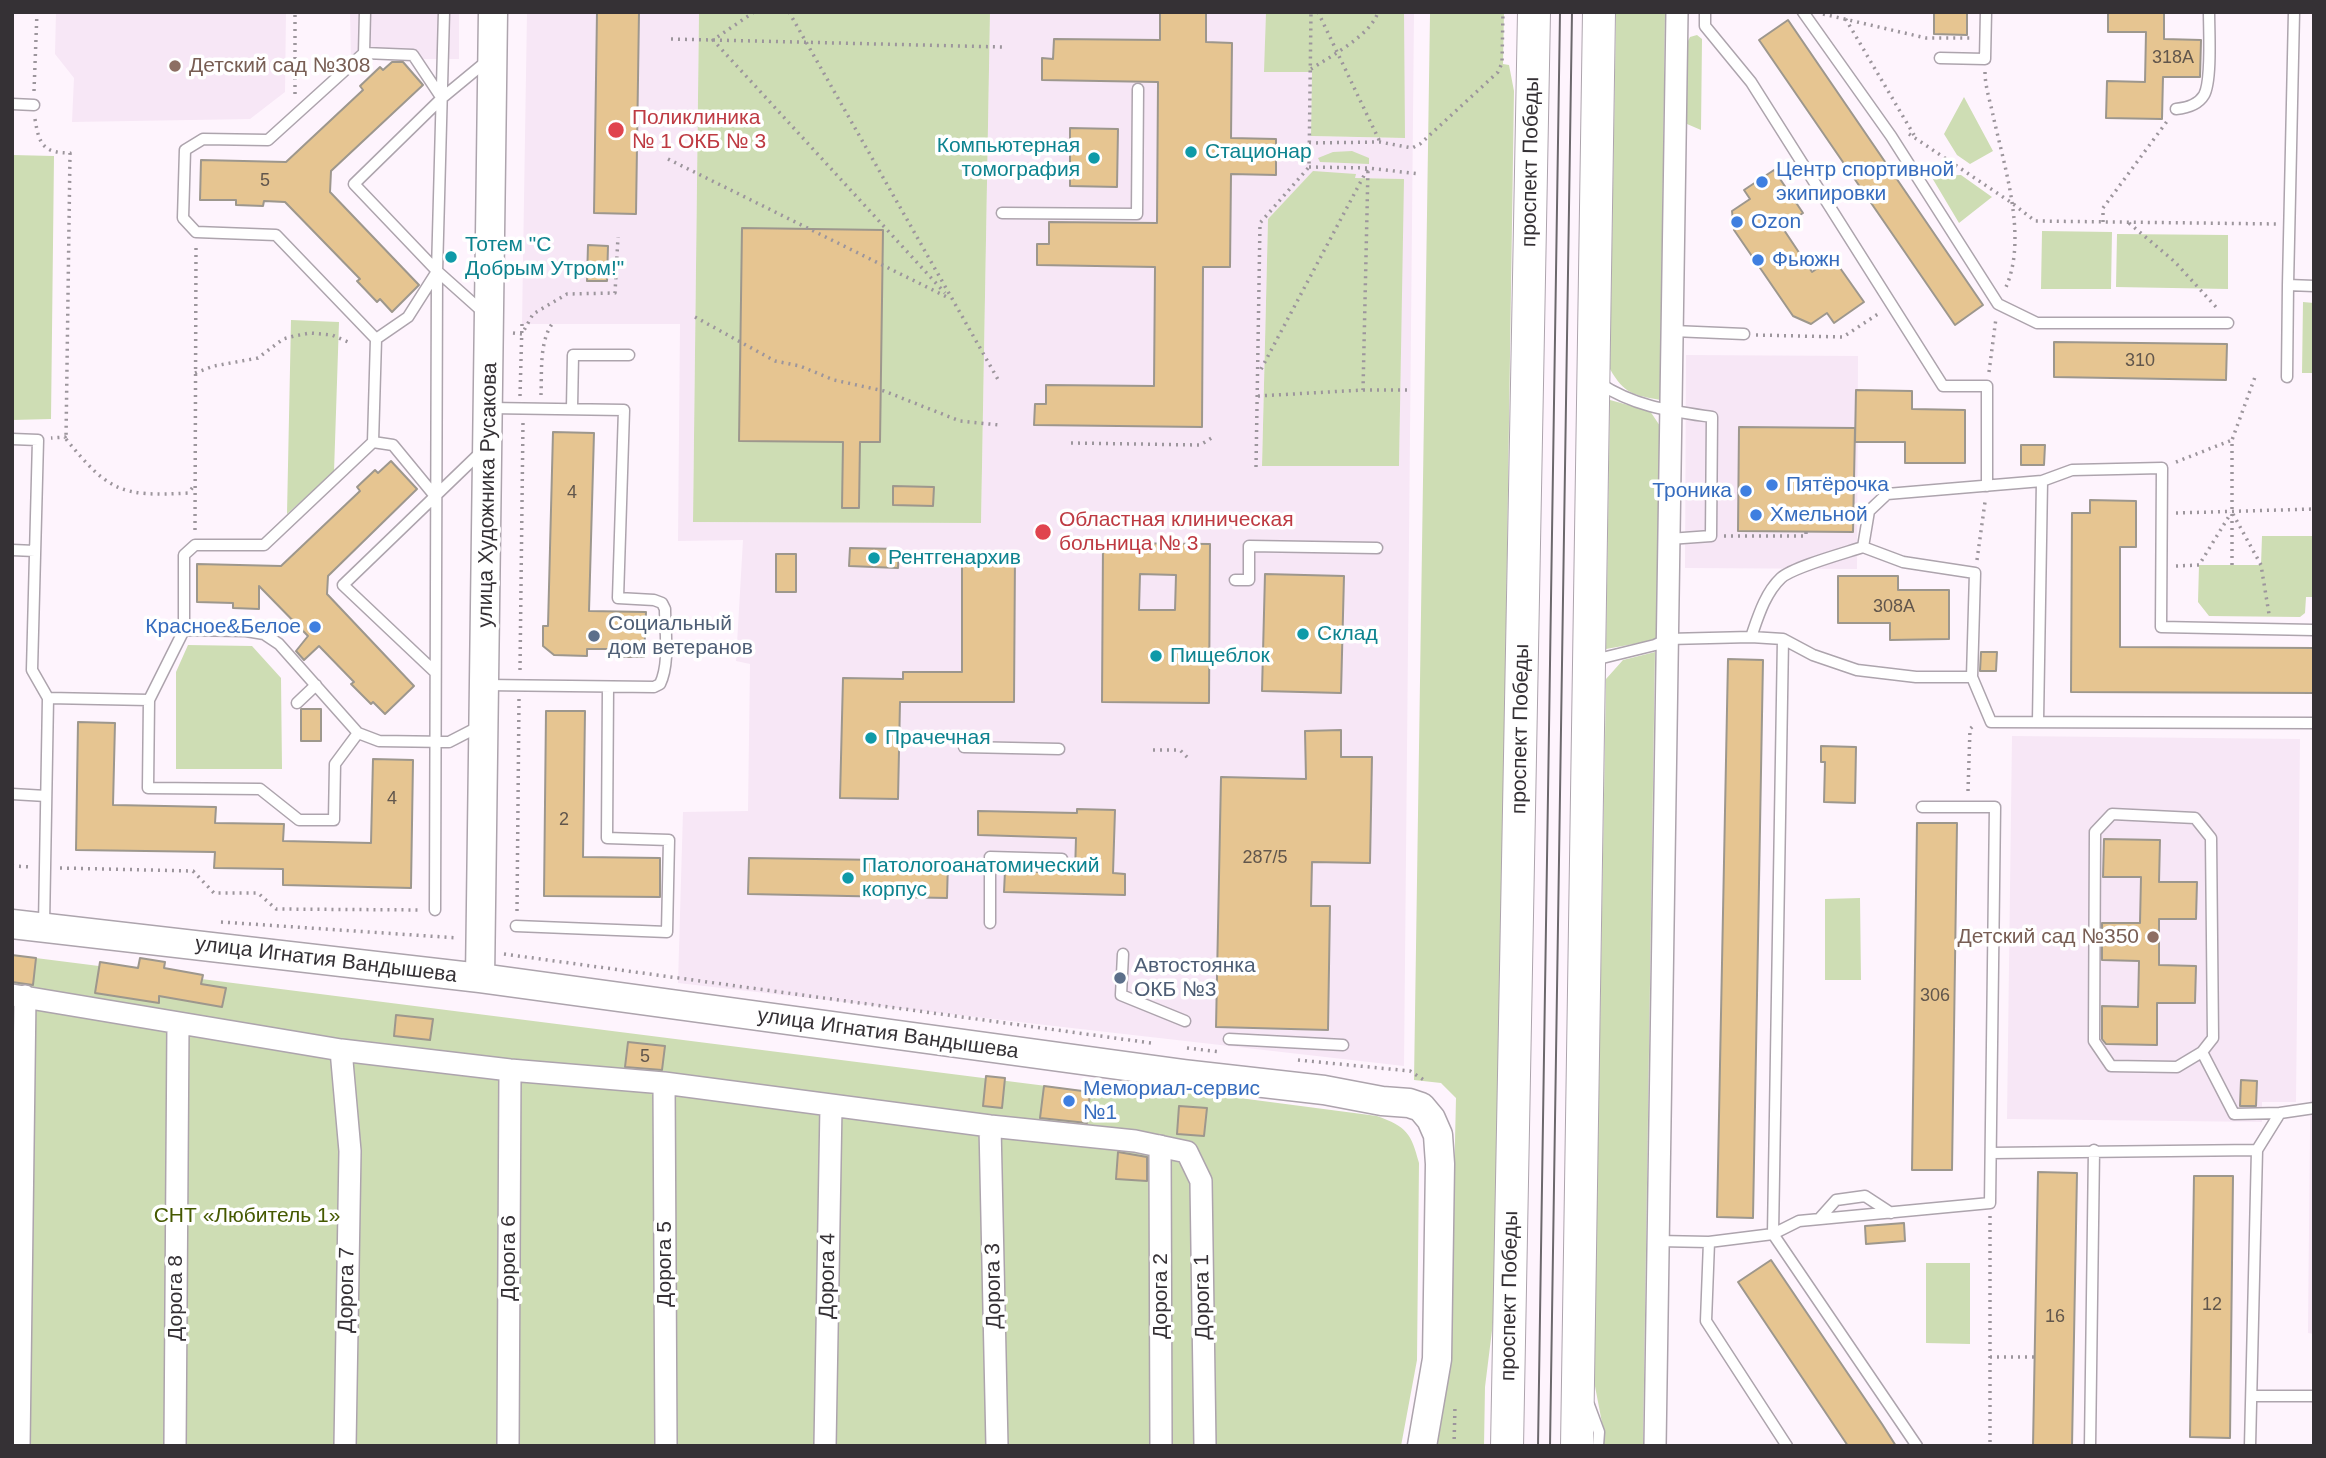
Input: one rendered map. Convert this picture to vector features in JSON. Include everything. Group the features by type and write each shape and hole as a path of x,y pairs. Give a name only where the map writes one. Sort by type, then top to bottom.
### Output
{"main road":[{"name":"проспект Победы","path":"1507,1446 1534,12"},
{"path":"1577,1446 1600,12"}],"street":[{"name":"улица Художника Русакова","path":"480,978 493,12"},
{"path":"1655,1446 1677,12"},
{"name":"улица Игнатия Вандышева","path":"12,924 480,978 1409,1103 1421,1108 1431,1119 1438,1135 1440,1164 1437,1359 1423,1446"},
{"path":"19,1446 19,996 341,1050 510,1070 664,1083 1160,1146"},
{"name":"Дорога 8","path":"175,1446 178,1024"},
{"name":"Дорога 7","path":"341,1050 350,1152 345,1446"},
{"name":"Дорога 6","path":"508,1446 510,1070"},
{"name":"Дорога 5","path":"664,1083 666,1446"},
{"name":"Дорога 4","path":"825,1446 831,1106"},
{"name":"Дорога 3","path":"990,1126 997,1446"},
{"name":"Дорога 1","path":"1160,1146 1187,1152 1201,1181 1205,1446"},
{"name":"Дорога 2","path":"1160,1146 1161,1446"}],"lane":[{"path":"365,12 365,53"},
{"path":"435,910 437,272 444,12"},
{"path":"1705,12 1705,26 1751,82 1943,386 1987,386 1987,486"},
{"path":"1804,12 1874,111 1998,304 2037,323 2228,323"},
{"path":"1940,58 1985,59 1986,12"},
{"path":"2176,109 2196,104 2204,95 2208,84 2209,12"},
{"path":"2287,377 2294,12"},
{"path":"358,733 335,764 334,820 299,820 260,789 148,788 149,699 184,630 184,555 194,545 264,545 373,442 376,339 276,235 196,232 183,218 185,150 203,139 268,140 365,53 413,55 442,98"},
{"path":"490,325 354,184 442,98 492,56"},
{"path":"1002,213 1137,214 1138,89"},
{"path":"12,104 34,104"},
{"path":"376,339 408,317 437,272"},
{"path":"2288,285 2314,286"},
{"path":"1673,331 1744,334"},
{"path":"572,408 573,355 629,355"},
{"path":"1594,379 1619,396 1671,412 1712,417 1711,536 1669,539"},
{"path":"485,685 654,687 660,684 664,676 665,609 662,603 654,600 618,598 624,410 542,408 522,413 489,408"},
{"path":"12,439 38,440 32,670 48,698 44,927"},
{"path":"373,442 393,444 435,496"},
{"path":"435,672 343,585 488,445"},
{"path":"1863,547 1869,511 1887,495 2042,481 2072,470 2162,468 2161,628 2314,630"},
{"path":"2038,721 2042,481"},
{"path":"1235,580 1249,580 1249,546 1377,548"},
{"path":"1751,637 1763,604 1782,577 1824,559 1863,547 1903,562 1975,573 1972,677 1991,722 2314,723"},
{"path":"12,550 35,551"},
{"path":"184,630 264,634 279,644 358,733 379,741 449,742 484,724"},
{"path":"1589,661 1655,645 1668,639 1751,637 1783,639 1813,654 1857,670 1916,677 1972,677"},
{"path":"1783,639 1773,1234 1917,1446"},
{"path":"296,704 316,685"},
{"path":"516,926 667,932 669,840 607,838 608,687"},
{"path":"48,698 149,699"},
{"path":"964,747 1059,749"},
{"path":"12,794 46,796"},
{"path":"1658,1241 1709,1242 1773,1234 1799,1221 1990,1203 1995,807 1923,807"},
{"path":"2112,814 2195,818 2211,838 2213,1038 2202,1052 2177,1067 2111,1066 2094,1041 2095,832 2112,814"},
{"path":"990,923 990,857 1062,859"},
{"path":"1123,954 1121,995 1185,1021"},
{"path":"1229,1039 1343,1045"},
{"path":"2202,1052 2234,1114 2280,1113 2314,1108"},
{"path":"2250,1446 2257,1150 2280,1113"},
{"path":"2090,1446 2094,1150"},
{"path":"1991,1153 2257,1150"},
{"path":"1819,1219 1836,1200 1866,1196 1891,1213"},
{"path":"1709,1242 1706,1321 1787,1446"},
{"path":"1579,1377 1599,1432 1598,1446"},
{"path":"2252,1396 2314,1396"}],"path":[{"path":"37,12 34,104 38,139 50,151 70,153 66,439 65,437"},
{"path":"295,12 295,116"},
{"path":"713,40 754,12"},
{"path":"789,12 1000,383"},
{"path":"1256,467 1260,223 1309,167 1311,12"},
{"path":"1318,12 1380,142"},
{"path":"1311,69 1347,47 1375,20 1378,12"},
{"path":"1309,143 1380,142 1412,148 1420,144 1498,72 1502,63 1503,12"},
{"path":"1822,14 1845,15 1927,37 1986,38"},
{"path":"1845,15 1916,138"},
{"path":"671,39 1003,47"},
{"path":"713,40 951,299"},
{"path":"1985,59 1985,80 2012,203 2014,242 2012,274 1998,304 1987,386"},
{"path":"2103,222 2104,208 2176,109"},
{"path":"1874,111 2035,221 2289,224"},
{"path":"1276,157 1308,156"},
{"path":"668,159 951,299"},
{"path":"1309,167 1368,168 1420,174"},
{"path":"1259,373 1368,168"},
{"path":"1363,390 1368,168"},
{"path":"2129,222 2175,262 2228,323"},
{"path":"194,545 196,232"},
{"path":"522,334 533,314 567,294 615,293 618,237"},
{"path":"1744,334 1843,337 1891,306"},
{"path":"695,317 775,360 800,366 834,380 884,391 960,421 999,425"},
{"path":"504,954 516,926 522,324"},
{"path":"542,408 544,342 552,324"},
{"path":"490,325 522,334"},
{"path":"195,373 214,366 258,358 283,339 294,336 310,333 332,335 348,342"},
{"path":"2232,565 2232,440 2255,377"},
{"path":"1258,396 1410,390"},
{"path":"1071,443 1200,445 1215,436"},
{"path":"38,440 65,437"},
{"path":"65,437 87,464 108,483 127,492 188,493 195,485"},
{"path":"2162,468 2232,440"},
{"path":"1975,573 1987,486"},
{"path":"2161,513 2314,509"},
{"path":"2161,566 2199,565 2232,512"},
{"path":"2232,512 2261,565 2270,617 2269,629"},
{"path":"1730,536 1806,536 1806,532"},
{"path":"1968,807 1970,729 1986,711"},
{"path":"1153,750 1180,750 1188,758"},
{"path":"12,866 192,871 214,893 258,893 276,909 435,910 468,939"},
{"path":"1990,1203 1990,1446"},
{"path":"1990,1357 2035,1357"}],"shaded area":[{"name":"Детский сад №308","path":"56,12 286,12 285,92 250,119 72,122 74,78 55,54"},
{"path":"350,12 459,12 459,59 351,59"},
{"name":"Областная клиническая больница № 3","path":"527,12 699,12 693,522 981,523 990,12 1266,12 1265,72 1312,72 1311,136 1404,138 1404,12 1414,12 1404,1066 678,983 683,812 748,811 750,664 736,661 743,540 678,541 680,324 522,324","holes":["1308,177 1403,179 1399,466 1262,465 1268,219"]},
{"path":"1686,355 1858,356 1857,569 1685,568"},
{"name":"Детский сад №350","path":"2012,736 2300,739 2296,1102 2262,1102 2262,1122 2007,1119"},
{"path":"2314,821 2314,1334 2308,1333"}],"green space":[{"path":"699,12 990,12 981,523 693,522"},
{"path":"1266,12 1404,12 1405,138 1311,136 1312,72 1264,72"},
{"path":"1504,12 1503,64 1509,65 1514,91 1498,1282 1485,1387 1484,1446 1435,1446 1451,1312 1456,1098 1441,1083 1414,1080 1430,14"},
{"path":"1616,12 1665,13 1660,400 1630,392 1620,384 1610,369"},
{"path":"1697,35 1702,39 1701,130 1687,124 1686,120 1688,41 1690,37"},
{"path":"1964,97 1993,151 1970,164 1957,155 1944,134"},
{"path":"1352,151 1369,158 1369,164 1320,162 1318,158 1333,152"},
{"path":"12,155 54,156 51,419 12,420"},
{"path":"1313,171 1356,174 1355,178 1404,179 1399,466 1262,466 1268,219"},
{"path":"1961,175 1992,197 1959,223 1931,176"},
{"path":"2042,231 2112,232 2111,289 2041,289"},
{"path":"2117,234 2228,235 2228,289 2116,287"},
{"path":"2303,302 2314,303 2314,373 2302,373"},
{"path":"291,320 339,322 334,472 287,514"},
{"path":"1610,400 1650,411 1660,426 1656,640 1606,649"},
{"path":"2262,536 2314,536 2314,597 2306,597 2305,613 2300,617 2209,616 2198,602 2199,565 2261,565"},
{"path":"188,645 252,646 281,678 282,769 176,769 176,672"},
{"path":"1655,652 1643,1446 1603,1446 1603,1428 1594,1381 1606,679 1623,660"},
{"path":"1860,898 1861,980 1825,980 1825,899"},
{"name":"СНТ «Любитель 1»","path":"12,955 1149,1099 1148,1086 1377,1116 1406,1132 1419,1163 1417,1360 1401,1446 12,1446"},
{"path":"1926,1263 1970,1263 1970,1344 1926,1343"}],"building":[{"name":"Поликлиника № 1 ОКБ № 3","path":"597,12 639,12 636,214 594,213"},
{"name":"Стационар","path":"1160,12 1206,12 1206,42 1232,43 1231,138 1276,139 1276,175 1231,174 1230,267 1203,267 1202,427 1034,425 1035,404 1046,404 1046,385 1154,386 1155,267 1037,265 1037,244 1049,244 1049,222 1157,223 1158,82 1042,80 1042,58 1053,59 1054,39 1160,40"},
{"path":"1934,12 1967,12 1967,35 1934,34"},
{"path":"2108,12 2164,12 2164,39 2201,40 2200,77 2163,77 2162,119 2106,118 2107,81 2145,82 2146,32 2108,32"},
{"path":"1788,20 1983,305 1955,325 1759,40"},
{"path":"392,62 403,62 423,85 331,171 330,192 419,285 392,312 380,299 377,302 357,281 360,279 285,202 264,201 263,206 236,205 236,200 200,200 201,160 286,162 363,90 360,86 380,67 383,70"},
{"name":"Компьютерная томография","path":"1070,128 1118,129 1117,187 1070,186"},
{"path":"1774,170 1803,213 1782,227 1812,272 1833,258 1864,302 1834,323 1827,313 1811,324 1793,316 1734,230 1732,211 1750,199 1744,190"},
{"path":"742,228 883,230 880,442 860,442 859,508 842,508 843,442 739,441"},
{"path":"588,245 608,246 607,281 587,281"},
{"path":"2054,342 2227,344 2226,380 2054,377"},
{"path":"1856,390 1912,391 1912,409 1965,410 1965,463 1905,463 1905,442 1855,442"},
{"path":"1739,427 1855,428 1853,532 1738,531"},
{"path":"553,432 594,433 589,611 646,612 644,657 620,657 620,649 587,649 587,656 554,655 543,646 543,626 548,626"},
{"path":"2021,445 2045,445 2044,465 2021,465"},
{"path":"391,461 417,489 328,576 327,594 414,686 385,714 351,684 354,682 319,646 304,660 296,651 308,636 259,586 259,609 233,608 233,603 197,602 197,564 281,566 360,491 357,487 375,470 378,473"},
{"path":"893,486 934,487 933,506 893,505"},
{"path":"2090,500 2136,501 2136,547 2120,547 2120,647 2314,648 2314,693 2071,692 2072,513 2090,513"},
{"name":"Пищеблок","path":"1103,543 1210,544 1209,703 1102,702","holes":["1140,574 1176,575 1175,610 1139,610"]},
{"name":"Рентгенархив","path":"850,548 899,549 898,568 849,566"},
{"path":"962,553 1015,553 1014,702 900,702 898,799 840,798 843,678 903,679 903,672 962,672"},
{"path":"776,554 796,554 796,592 776,592"},
{"name":"Склад","path":"1265,574 1344,576 1341,693 1262,691"},
{"path":"1838,576 1898,576 1898,590 1949,590 1949,639 1890,640 1890,623 1838,623"},
{"path":"1981,652 1997,652 1996,671 1980,671"},
{"path":"1728,659 1763,660 1753,1218 1717,1217"},
{"path":"301,709 321,709 321,741 301,741"},
{"path":"546,711 585,711 583,857 660,858 660,897 544,896"},
{"path":"78,722 115,723 113,805 216,807 215,823 284,824 283,841 371,843 373,759 413,760 411,888 283,885 283,869 214,868 215,852 76,850"},
{"path":"1341,730 1341,757 1372,757 1370,863 1312,862 1311,906 1330,906 1328,1030 1216,1027 1221,777 1306,779 1305,731"},
{"path":"1821,746 1856,747 1855,803 1824,802 1825,762 1821,762"},
{"path":"1077,809 1115,810 1113,873 1125,874 1125,895 1004,892 1005,871 1075,873 1076,838 978,835 978,811 1077,813"},
{"path":"1917,823 1957,823 1952,1170 1912,1170"},
{"path":"2104,839 2160,840 2159,882 2197,882 2196,919 2159,919 2159,965 2196,966 2195,1003 2157,1003 2157,1045 2106,1044 2102,1039 2102,1006 2138,1007 2139,961 2102,960 2102,923 2140,923 2141,877 2103,877"},
{"name":"Патологоанатомический корпус","path":"749,858 948,861 947,898 748,894"},
{"path":"12,955 36,958 33,985 12,982"},
{"path":"140,958 165,962 164,968 203,975 201,984 226,988 222,1007 159,996 159,1003 95,993 100,962 138,968"},
{"path":"396,1015 433,1019 430,1040 394,1036"},
{"path":"628,1042 665,1046 662,1070 625,1067"},
{"path":"986,1076 1005,1078 1002,1108 983,1106"},
{"path":"2241,1080 2257,1081 2256,1106 2240,1106"},
{"path":"1044,1086 1090,1092 1087,1123 1040,1118"},
{"path":"1179,1106 1207,1108 1204,1136 1177,1134"},
{"path":"1118,1152 1147,1157 1147,1181 1116,1179"},
{"path":"2038,1172 2077,1173 2072,1446 2033,1446"},
{"path":"2194,1176 2233,1176 2230,1438 2190,1437"},
{"path":"1904,1223 1905,1241 1866,1244 1865,1226"},
{"path":"1771,1260 1896,1446 1848,1446 1738,1282"}],"tram line":[{"path":"1538,1446 1560,12"},
{"path":"1550,1446 1572,12"}],"place":[{"name":"Детский сад №308","path":"175,66"},
{"name":"Поликлиника № 1 ОКБ № 3","path":"616,130"},
{"name":"Стационар","path":"1191,152"},
{"name":"Компьютерная томография","path":"1094,158"},
{"name":"Центр спортивной экипировки","path":"1762,182"},
{"name":"Ozon","path":"1737,222"},
{"name":"Тотем \"С Добрым Утром!\"","path":"451,257"},
{"name":"Фьюжн","path":"1758,260"},
{"name":"Пятёрочка","path":"1772,485"},
{"name":"Троника","path":"1746,491"},
{"name":"Хмельной","path":"1756,515"},
{"name":"Областная клиническая больница № 3","path":"1043,532"},
{"name":"Рентгенархив","path":"874,558"},
{"name":"Красное&Белое","path":"315,627"},
{"name":"Склад","path":"1303,634"},
{"name":"Социальный дом ветеранов","path":"594,636"},
{"name":"Пищеблок","path":"1156,656"},
{"name":"Прачечная","path":"871,738"},
{"name":"Патологоанатомический корпус","path":"848,878"},
{"name":"Детский сад №350","path":"2153,937"},
{"name":"Автостоянка ОКБ №3","path":"1120,978"},
{"name":"Мемориал-сервис №1","path":"1069,1101"}]}
